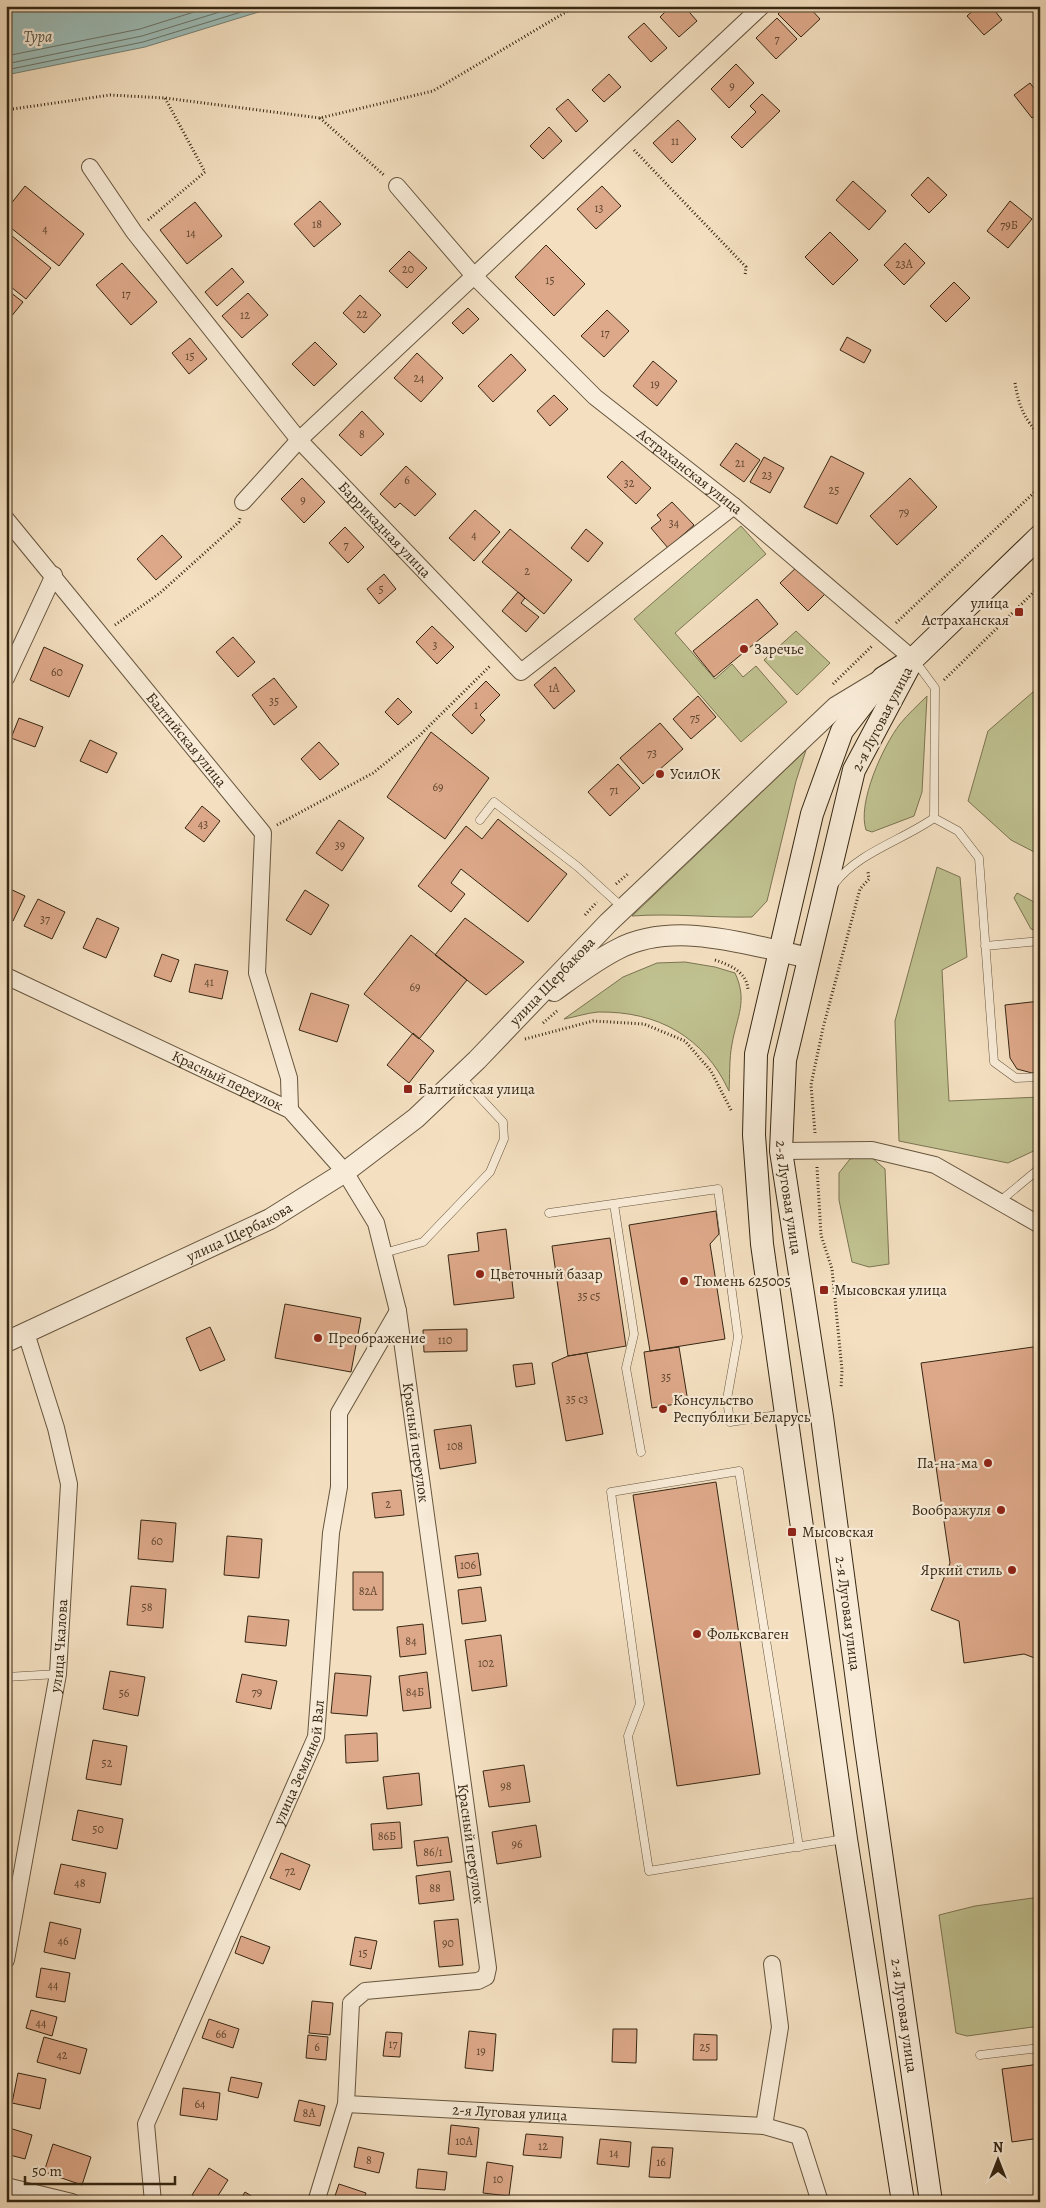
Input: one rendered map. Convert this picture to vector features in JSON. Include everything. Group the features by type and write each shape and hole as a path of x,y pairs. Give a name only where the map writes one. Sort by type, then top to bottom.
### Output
{"main road":[{"name":"улица Щербакова","path":"883,678 913,658 1040,536"},
{"name":"2-я Луговая улица","path":"913,658 854,770 785,1060 781,1151 822,1417 865,1741 931,2202"},
{"name":"2-я Луговая улица","path":"883,678 842,731 812,814 756,1054 754,1135 762,1244 846,1839 902,2202"}],"street":[{"path":"243,502 299,440 624,138 762,6"},
{"name":"Баррикадная улица","path":"90,167 134,232 299,440 521,672 734,506"},
{"name":"Астраханская улица","path":"397,186 475,277 596,397 734,506 913,658"},
{"name":"Балтийская улица","path":"6,519 264,832"},
{"path":"6,678 54,575"},
{"name":"улица Щербакова","path":"6,1342 270,1219 345,1172 416,1118 460,1076 531,1020 580,951 624,908 836,707 883,678"},
{"path":"264,832 257,973 289,1078 290,1110"},
{"path":"531,1020 619,948 651,938 686,936 720,939 810,958"},
{"name":"Красный переулок","path":"6,976 290,1110 345,1172 376,1223 398,1311 488,1968 486,1977 478,1982 365,1991 351,2003 346,2104"},
{"path":"781,1151 872,1150 935,1165 1040,1225"},
{"name":"улица Земляной Вал","path":"153,2202 146,2124 316,1737 331,1532 339,1487 339,1413 398,1311"},
{"name":"улица Чкалова","path":"6,1960 9,1927 58,1674 69,1484 56,1428 26,1333"},
{"path":"764,2126 780,2027 772,1964"},
{"path":"316,2202 346,2104"},
{"name":"2-я Луговая улица","path":"346,2104 764,2126 799,2136 820,2202"},
{"path":"6,2186 72,2202"}],"lane":[{"path":"913,658 935,688 934,818"},
{"path":"480,820 494,802 578,867 624,908"},
{"path":"825,897 843,872 866,857 919,829 934,818"},
{"path":"934,818 958,831 979,858 994,1062 1016,1078 1040,1076"},
{"path":"985,946 1040,942"},
{"path":"384,1253 423,1242 490,1172 504,1139 503,1122 460,1076"},
{"path":"999,1202 1040,1168"},
{"path":"549,1213 718,1189 738,1337 727,1399 730,1422 786,1414"},
{"path":"614,1204 634,1334 626,1368 641,1452"},
{"path":"799,1847 739,1471 611,1492 640,1704 628,1736 649,1871 799,1847 846,1839"},
{"path":"6,1677 58,1674"},
{"path":"980,2055 1040,2048"}],"path":[{"path":"6,110 110,95 165,98 320,118 433,91 576,6"},
{"path":"134,232 205,172 165,98"},
{"path":"320,118 397,186"},
{"path":"624,138 746,267 745,276"},
{"path":"1015,383 1019,406 1028,423 1040,436"},
{"path":"102,634 160,593 239,522 243,502"},
{"path":"935,688 1040,586"},
{"path":"264,832 373,772 418,737 502,654"},
{"path":"840,1389 842,1370 832,1269 821,1235 811,1085 823,1028 860,888 869,879 866,857"},
{"path":"705,958 736,967 748,984 748,992"},
{"path":"531,1020 559,1009"},
{"path":"530,1033 522,1039 593,1021 644,1024 685,1041 711,1071 734,1115 735,1106"}],"green space":[{"path":"741,526 766,554 675,633 715,679 732,664 743,677 756,666 787,702 741,742 634,619"},
{"path":"796,631 830,663 797,695 764,660"},
{"path":"1040,691 1040,855 1011,840 968,801 988,731 1033,692"},
{"path":"927,696 922,792 914,816 872,832 866,830 864,819 865,805 868,790 879,760 900,724"},
{"path":"806,750 796,781 767,901 752,917 632,916"},
{"path":"937,867 960,877 967,957 942,970 949,1101 1040,1097 1040,1148 1008,1163 899,1141 895,1021"},
{"path":"1017,893 1040,905 1040,932 1031,929 1014,898"},
{"path":"685,962 715,967 735,973 739,983 741,1000 731,1050 729,1091 719,1072 692,1042 677,1031 659,1022 640,1016 598,1012 564,1019 623,977 657,963"},
{"path":"870,1156 885,1169 889,1264 869,1267 852,1262 839,1200 839,1173 850,1159"},
{"path":"1040,1897 1040,2026 967,2036 956,2033 939,1915 975,1906"}],"water":[{"name":"Тура","path":"6,6 278,6 145,47 6,75"}],"building":[{"path":"671,6 684,6 697,21 679,37 660,17"},
{"path":"786,6 808,6 820,19 801,37 778,14"},
{"path":"978,6 991,6 1002,20 984,35 967,16"},
{"path":"777,18 797,39 776,59 756,38"},
{"path":"644,23 667,48 651,62 628,37"},
{"path":"736,64 754,83 729,108 711,89"},
{"path":"609,74 621,87 604,102 592,90"},
{"path":"1030,83 1040,96 1040,112 1032,118 1014,95"},
{"path":"762,94 780,111 742,148 731,137 756,112 750,106"},
{"path":"568,99 588,121 576,132 556,109"},
{"path":"678,120 696,139 672,163 653,143"},
{"path":"549,127 562,141 543,159 530,146"},
{"path":"928,177 947,195 929,213 911,195"},
{"path":"853,181 886,211 869,230 836,200"},
{"path":"25,186 84,234 59,266 6,224 6,210"},
{"path":"602,186 621,206 596,229 577,209"},
{"path":"320,201 341,224 314,247 294,224"},
{"path":"1010,201 1032,219 1008,248 987,231"},
{"path":"195,202 222,236 187,264 160,230"},
{"path":"6,231 51,268 26,299 6,283"},
{"path":"830,232 858,260 833,285 805,257"},
{"path":"905,243 925,263 904,285 884,265"},
{"path":"546,245 585,284 554,316 515,277"},
{"path":"409,251 427,268 407,288 389,271"},
{"path":"122,263 157,302 131,325 96,285"},
{"path":"232,268 244,282 217,306 205,292"},
{"path":"954,282 970,298 946,322 930,306"},
{"path":"6,289 23,302 6,323"},
{"path":"248,293 268,315 242,338 222,316"},
{"path":"360,295 381,315 364,333 343,313"},
{"path":"468,308 479,319 463,334 452,323"},
{"path":"607,310 629,331 604,357 581,336"},
{"path":"847,337 871,350 864,363 840,350"},
{"path":"190,338 207,359 189,374 172,353"},
{"path":"315,342 337,364 314,386 292,364"},
{"path":"417,353 443,378 421,402 394,378"},
{"path":"511,354 526,370 493,402 478,386"},
{"path":"653,361 677,381 657,406 633,386"},
{"path":"554,395 568,409 550,426 537,411"},
{"path":"362,411 384,434 361,456 339,435"},
{"path":"736,443 760,460 744,482 720,465"},
{"path":"831,456 864,473 837,524 804,507"},
{"path":"764,457 784,468 770,493 750,482"},
{"path":"622,461 651,488 636,504 607,477"},
{"path":"406,466 436,494 415,516 400,503 395,508 380,494"},
{"path":"302,478 325,502 304,523 281,499"},
{"path":"910,478 937,507 897,545 870,516"},
{"path":"672,502 694,525 668,548 651,528 661,520 657,515"},
{"path":"475,510 500,532 474,561 449,538"},
{"path":"345,527 364,547 348,563 329,543"},
{"path":"510,529 572,580 544,614 482,562"},
{"path":"586,529 603,543 588,562 571,548"},
{"path":"162,535 182,557 156,580 137,559"},
{"path":"799,565 826,593 808,611 780,583"},
{"path":"384,574 396,589 379,604 367,589"},
{"path":"518,592 525,598 521,603 539,617 526,632 502,611"},
{"path":"757,599 778,624 714,677 693,651"},
{"path":"432,626 454,647 437,664 416,642"},
{"path":"233,637 255,662 238,677 216,652"},
{"path":"44,647 83,665 69,697 30,680"},
{"path":"555,667 575,691 554,709 534,685"},
{"path":"274,678 297,707 274,725 252,695"},
{"path":"486,681 500,695 480,715 485,720 472,734 452,715"},
{"path":"698,696 716,717 691,739 673,719"},
{"path":"398,698 412,712 398,725 385,712"},
{"path":"19,718 43,727 35,747 11,738"},
{"path":"660,723 683,749 643,784 620,758"},
{"path":"431,732 489,778 445,839 387,797"},
{"path":"90,740 117,753 107,773 80,761"},
{"path":"319,742 339,764 320,780 301,759"},
{"path":"618,764 640,788 610,816 588,792"},
{"path":"202,806 220,821 204,842 185,828"},
{"path":"498,819 567,874 528,922 461,869 451,883 465,894 451,912 418,886 466,826 482,839"},
{"path":"339,820 364,838 342,871 316,853"},
{"path":"6,887 25,896 13,921 6,918"},
{"path":"305,890 329,905 311,935 286,920"},
{"path":"38,899 65,912 52,939 24,926"},
{"path":"97,918 119,928 106,958 83,948"},
{"path":"465,918 524,962 486,995 435,955"},
{"path":"411,935 467,980 419,1039 364,994"},
{"path":"162,954 179,960 171,982 154,976"},
{"path":"195,964 228,971 222,999 189,992"},
{"path":"311,993 349,1005 337,1042 299,1030"},
{"path":"1040,1001 1040,1072 1032,1073 1017,1069 1010,1058 1005,1005"},
{"path":"413,1033 434,1051 409,1083 387,1065"},
{"path":"716,1211 719,1234 710,1244 725,1339 650,1351 629,1225"},
{"path":"506,1229 514,1298 454,1305 448,1255 479,1251 477,1233"},
{"path":"610,1238 626,1346 568,1356 552,1246"},
{"name":"Преображение","path":"285,1304 361,1318 351,1372 275,1358"},
{"path":"210,1327 225,1360 200,1371 186,1338"},
{"path":"467,1329 467,1351 424,1352 423,1330"},
{"name":"Па-на-ма","path":"1040,1346 1040,1660 1024,1654 964,1663 959,1621 931,1610 950,1563 921,1363"},
{"path":"679,1347 688,1402 652,1408 644,1352"},
{"path":"587,1353 603,1434 566,1441 552,1363 568,1356"},
{"path":"532,1363 535,1384 516,1387 513,1365"},
{"path":"471,1425 476,1463 440,1469 434,1430"},
{"name":"Фольксваген","path":"716,1482 760,1774 677,1786 633,1495"},
{"path":"401,1490 404,1515 375,1518 372,1493"},
{"path":"141,1520 176,1523 173,1562 138,1559"},
{"path":"227,1536 262,1539 259,1578 224,1575"},
{"path":"478,1553 481,1575 458,1578 455,1556"},
{"path":"353,1572 383,1572 383,1610 353,1610"},
{"path":"131,1586 166,1589 163,1628 127,1625"},
{"path":"481,1587 486,1621 462,1624 458,1590"},
{"path":"248,1616 289,1620 286,1646 245,1642"},
{"path":"423,1624 426,1654 400,1657 397,1627"},
{"path":"501,1635 507,1686 472,1691 465,1640"},
{"path":"110,1671 145,1677 138,1716 103,1709"},
{"path":"427,1672 431,1708 403,1711 399,1676"},
{"path":"335,1673 371,1676 367,1716 331,1713"},
{"path":"242,1674 277,1681 271,1709 236,1702"},
{"path":"377,1733 378,1761 346,1763 345,1735"},
{"path":"93,1740 127,1746 121,1785 86,1779"},
{"path":"524,1765 530,1802 489,1807 483,1771"},
{"path":"419,1773 422,1805 387,1809 383,1777"},
{"path":"78,1810 123,1819 117,1849 72,1840"},
{"path":"400,1822 402,1848 373,1850 371,1824"},
{"path":"536,1825 541,1857 497,1864 492,1832"},
{"path":"448,1837 452,1862 417,1866 414,1841"},
{"path":"281,1853 310,1865 300,1890 270,1878"},
{"path":"61,1864 106,1873 100,1903 54,1894"},
{"path":"450,1871 454,1900 419,1904 416,1876"},
{"path":"458,1919 463,1965 439,1967 434,1921"},
{"path":"50,1922 81,1929 75,1959 44,1952"},
{"path":"241,1936 270,1947 263,1964 235,1953"},
{"path":"355,1937 377,1941 371,1969 350,1965"},
{"path":"41,1968 70,1973 65,2002 36,1997"},
{"path":"312,2001 333,2003 330,2035 309,2033"},
{"path":"31,2010 57,2017 52,2036 26,2028"},
{"path":"209,2019 239,2029 233,2048 202,2038"},
{"path":"613,2029 637,2029 636,2063 612,2062"},
{"path":"469,2031 496,2034 493,2071 465,2068"},
{"path":"386,2032 402,2033 400,2057 383,2056"},
{"path":"694,2034 717,2035 717,2060 693,2060"},
{"path":"308,2035 328,2037 326,2060 306,2058"},
{"path":"44,2037 87,2049 80,2074 37,2062"},
{"path":"1040,2064 1040,2138 1012,2142 1002,2069"},
{"path":"18,2073 46,2079 40,2109 12,2103"},
{"path":"231,2077 262,2083 258,2098 228,2091"},
{"path":"183,2088 220,2093 217,2120 180,2115"},
{"path":"299,2100 325,2106 320,2126 294,2121"},
{"path":"451,2125 479,2128 476,2157 448,2154"},
{"path":"6,2127 32,2135 25,2159 6,2154"},
{"path":"526,2134 563,2137 561,2158 523,2155"},
{"path":"600,2139 631,2142 629,2167 597,2164"},
{"path":"53,2144 91,2157 82,2185 44,2172"},
{"path":"358,2147 384,2153 379,2173 354,2167"},
{"path":"652,2147 673,2148 670,2178 649,2177"},
{"path":"487,2162 513,2166 509,2196 483,2193"},
{"path":"209,2168 228,2180 214,2202 204,2202 192,2195"},
{"path":"418,2169 447,2172 445,2190 416,2188"},
{"path":"339,2184 366,2193 363,2202 333,2202"},
{"path":"245,2192 261,2202 239,2202"}],"place":[{"name":"улица Астраханская","path":"1019,612"},
{"name":"Заречье","path":"744,649"},
{"name":"УсилОК","path":"660,774"},
{"name":"Балтийская улица","path":"408,1089"},
{"name":"Цветочный базар","path":"480,1274"},
{"name":"Тюмень 625005","path":"684,1281"},
{"name":"Мысовская улица","path":"824,1290"},
{"name":"Преображение","path":"318,1338"},
{"name":"Консульство Республики Беларусь","path":"663,1409"},
{"name":"Па-на-ма","path":"988,1463"},
{"name":"Воображуля","path":"1001,1510"},
{"name":"Мысовская","path":"792,1532"},
{"name":"Яркий стиль","path":"1012,1570"},
{"name":"Фольксваген","path":"697,1634"}]}
